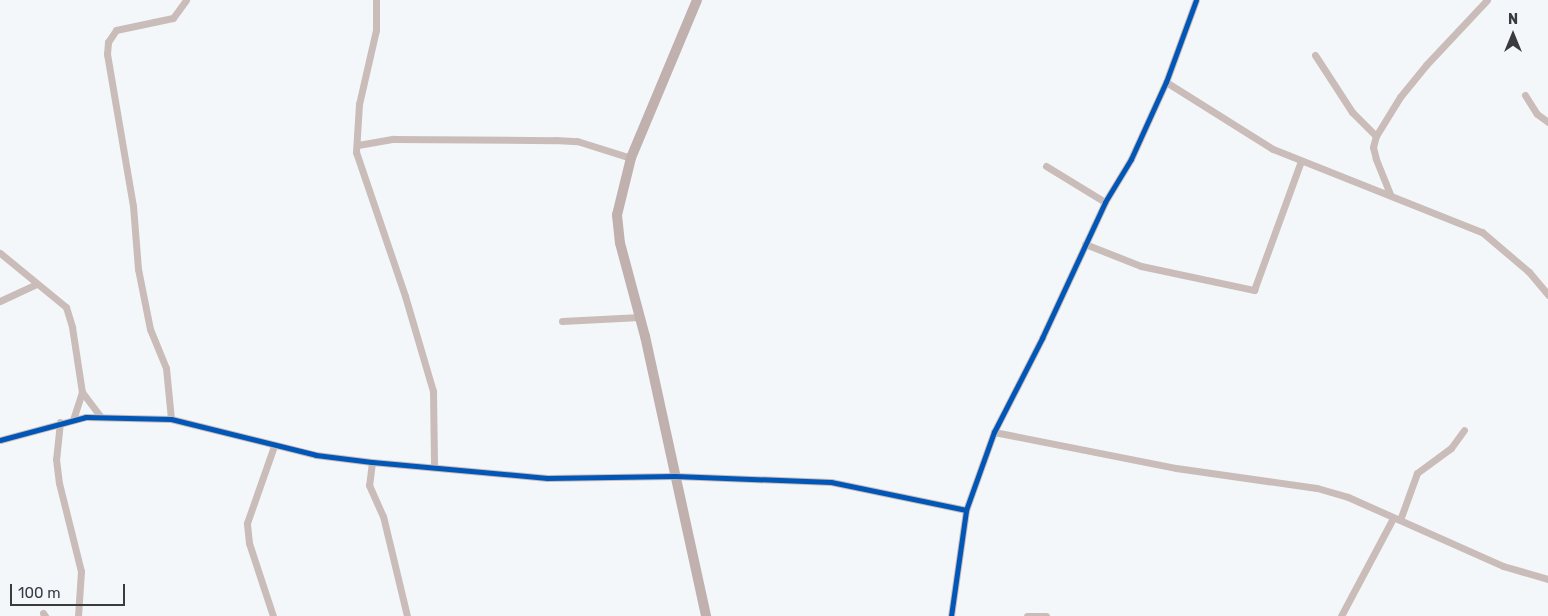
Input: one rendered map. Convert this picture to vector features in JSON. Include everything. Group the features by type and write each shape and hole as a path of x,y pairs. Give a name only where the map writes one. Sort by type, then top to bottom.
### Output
{"main road":[{"path":"697,0 631,158 617,215 620,243 640,317 706,616"}],"street":[{"path":"171,419 166,368 150,329 138,268 133,206 107,54 108,42 116,30 173,18 186,0"},
{"path":"376,0 376,30 359,104 358,157 405,296 433,391 434,466"},
{"path":"951,616 966,510 994,432 1105,202 1131,159 1166,82 1196,0"},
{"path":"1390,194 1376,159 1373,146 1376,136 1400,97 1421,71 1487,0"},
{"path":"1315,55 1352,112 1376,136"},
{"path":"1166,82 1273,149 1482,232 1529,272 1548,295"},
{"path":"1525,95 1537,114 1548,122"},
{"path":"358,145 393,139 577,141 631,158"},
{"path":"1086,244 1141,266 1254,290 1301,161"},
{"path":"1046,166 1105,202"},
{"path":"0,253 66,307 72,327 82,392 73,419"},
{"path":"0,301 36,284"},
{"path":"562,321 640,317"},
{"path":"82,392 102,417"},
{"path":"0,440 73,419 102,417 171,419 274,446 372,462 434,466 547,478 675,476 831,482 966,510"},
{"path":"60,422 56,459 59,483 81,571 78,616"},
{"path":"1341,616 1396,519 1417,473 1451,448 1464,430"},
{"path":"994,432 1176,468 1317,488 1396,519 1504,566 1548,579"},
{"path":"273,616 249,543 247,523 274,446"},
{"path":"372,462 369,485 383,516 407,616"},
{"path":"1027,616 1046,616"}],"cycle path":[{"path":"951,616 966,510 994,432 1042,338 1105,202 1131,159 1166,82 1196,0"},
{"path":"0,440 86,417 171,419 316,455 372,462 547,478 675,476 831,482 966,510"}]}
